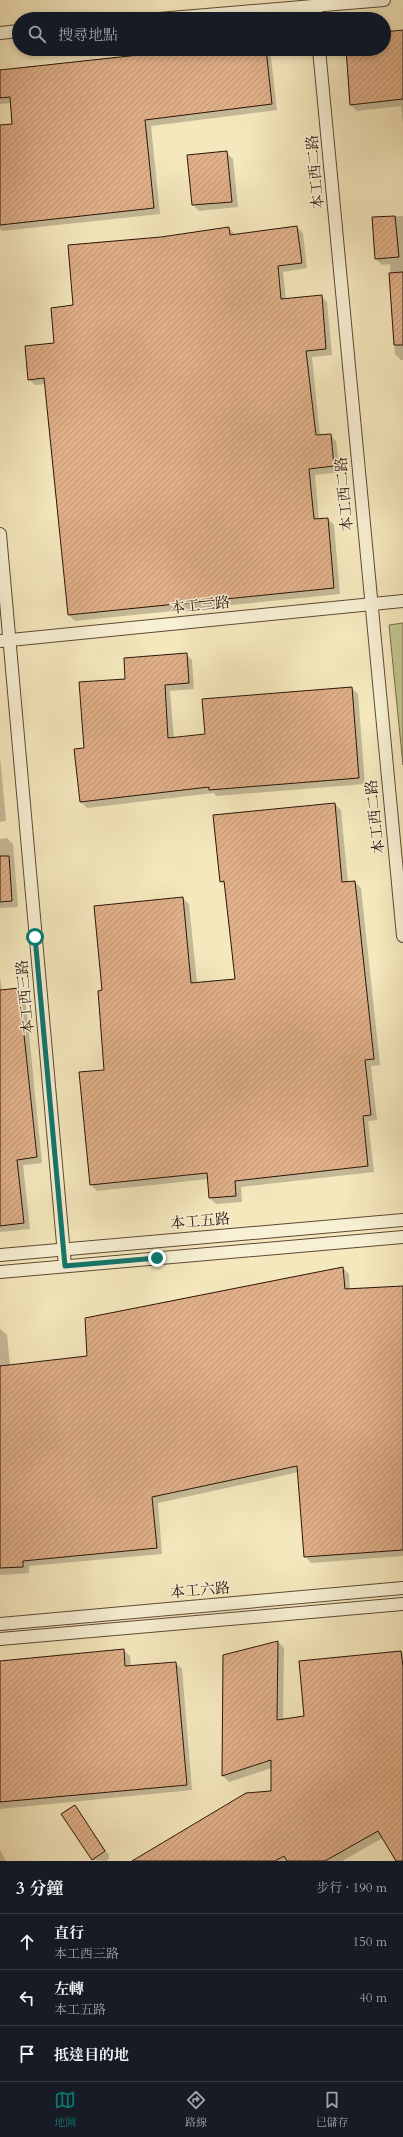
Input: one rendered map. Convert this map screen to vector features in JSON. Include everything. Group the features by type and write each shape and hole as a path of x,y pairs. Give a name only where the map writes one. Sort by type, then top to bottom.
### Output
{"street":[{"path":"237,12 384,0"},
{"path":"315,5 316,12"},
{"path":"0,33 12,32"},
{"name":"本工西二路","path":"320,56 370,604 403,936"},
{"name":"本工西三路","path":"0,534 4,641 65,1266"},
{"name":"本工三路","path":"4,641 403,601"},
{"name":"本工五路","path":"0,1255 403,1220"},
{"path":"0,1272 403,1237"},
{"name":"本工六路","path":"0,1624 403,1588"},
{"name":"本工六路","path":"0,1639 403,1604"}],"green space":[{"path":"403,623 403,765 389,625"}],"building":[{"path":"403,30 403,99 350,105 346,56 391,56 391,31"},
{"path":"129,56 267,56 272,104 145,120 154,208 0,225 0,125 12,124 10,97 0,98 0,70"},
{"path":"227,151 232,202 192,205 187,155"},
{"path":"395,216 399,257 375,259 372,217"},
{"path":"297,226 302,263 278,266 281,299 322,295 326,349 306,351 316,435 331,434 334,466 309,469 314,519 328,518 334,588 68,615 44,378 28,380 25,346 54,343 51,308 73,305 68,245 161,237 229,227 230,235"},
{"path":"403,272 403,345 394,345 389,273"},
{"path":"187,653 189,683 165,685 168,738 205,734 202,699 352,687 359,778 209,790 209,787 80,802 74,749 84,748 79,682 125,679 124,658"},
{"path":"335,803 342,882 355,881 374,1059 365,1060 371,1115 363,1116 368,1166 235,1181 236,1196 209,1198 207,1173 90,1185 79,1072 104,1070 98,991 102,990 94,906 183,897 191,983 235,979 224,881 220,882 213,815"},
{"path":"0,856 9,856 12,901 0,902"},
{"path":"19,988 37,1157 17,1160 24,1223 0,1226 0,990"},
{"path":"343,1267 345,1289 403,1286 403,1550 304,1557 297,1466 152,1497 157,1548 23,1561 23,1567 0,1568 0,1366 87,1356 85,1318"},
{"path":"278,1641 277,1720 304,1716 299,1661 401,1651 403,1667 403,1861 396,1861 378,1831 325,1861 287,1861 284,1856 275,1861 132,1861 246,1793 271,1791 271,1760 222,1776 223,1655"},
{"path":"124,1649 125,1666 176,1662 187,1785 0,1802 0,1661"},
{"path":"75,1805 105,1851 92,1860 61,1814"}],"route":[{"path":"35,937 65,1266 157,1258"}]}
